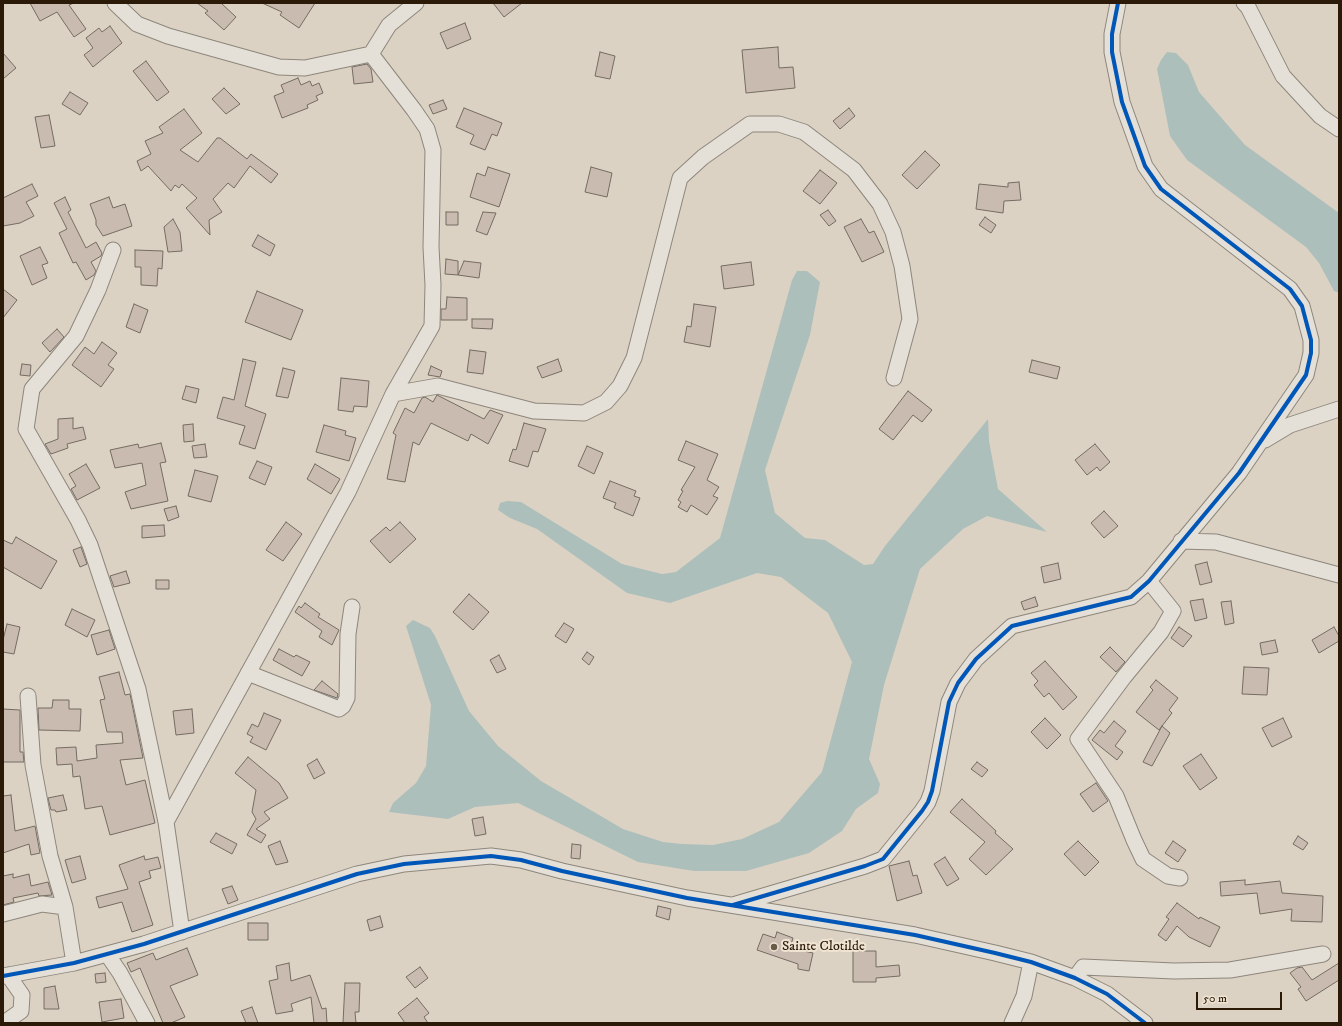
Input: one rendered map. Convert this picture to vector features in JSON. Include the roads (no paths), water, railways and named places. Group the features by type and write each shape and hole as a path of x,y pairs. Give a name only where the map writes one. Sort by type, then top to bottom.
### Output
{"street":[{"path":"114,3 137,24 168,36 278,67 305,68 371,54 389,25 416,3"},
{"path":"732,905 865,866 883,859 922,812 928,802 932,791 949,702 958,683 976,659 1012,626 1130,597 1150,581 1181,541 1239,473 1306,375 1311,353 1311,340 1302,306 1290,289 1161,189 1145,166 1122,102 1112,52 1112,34 1118,3"},
{"path":"1244,3 1248,7 1283,76 1320,116 1339,129"},
{"path":"166,822 348,492 393,394 432,326 433,285 431,247 433,150 427,129 371,54"},
{"path":"393,394 438,386 534,411 584,413 606,402 620,386 634,358 680,178 703,157 750,124 779,124 804,132 854,170 880,204 894,232 902,266 910,319 894,378"},
{"path":"113,250 98,290 76,336 32,389 26,429 78,520 90,545 138,689 166,822 182,932"},
{"path":"1260,442 1290,425 1339,409"},
{"path":"1181,541 1216,542 1339,575"},
{"path":"1150,581 1172,611 1160,632 1078,738 1116,796 1143,859 1168,876 1180,878"},
{"path":"248,673 339,709 343,706 347,698 348,634 352,607"},
{"path":"28,696 33,765 50,856 66,907 74,963"},
{"path":"5,975 74,963 107,954 182,932 357,874 404,864 491,856 521,860 604,880 732,905 915,936 1031,962 1075,978 1107,994 1145,1023"},
{"path":"3,914 42,904 66,907"},
{"path":"107,954 120,973 147,1023"},
{"path":"1075,978 1083,967 1174,971 1230,970 1323,954"},
{"path":"1012,1023 1024,996 1029,979 1031,962"},
{"path":"4,1023 21,1011 22,995 5,975"}],"place":[{"name":"Sainte Clotilde","path":"774,947"}]}
